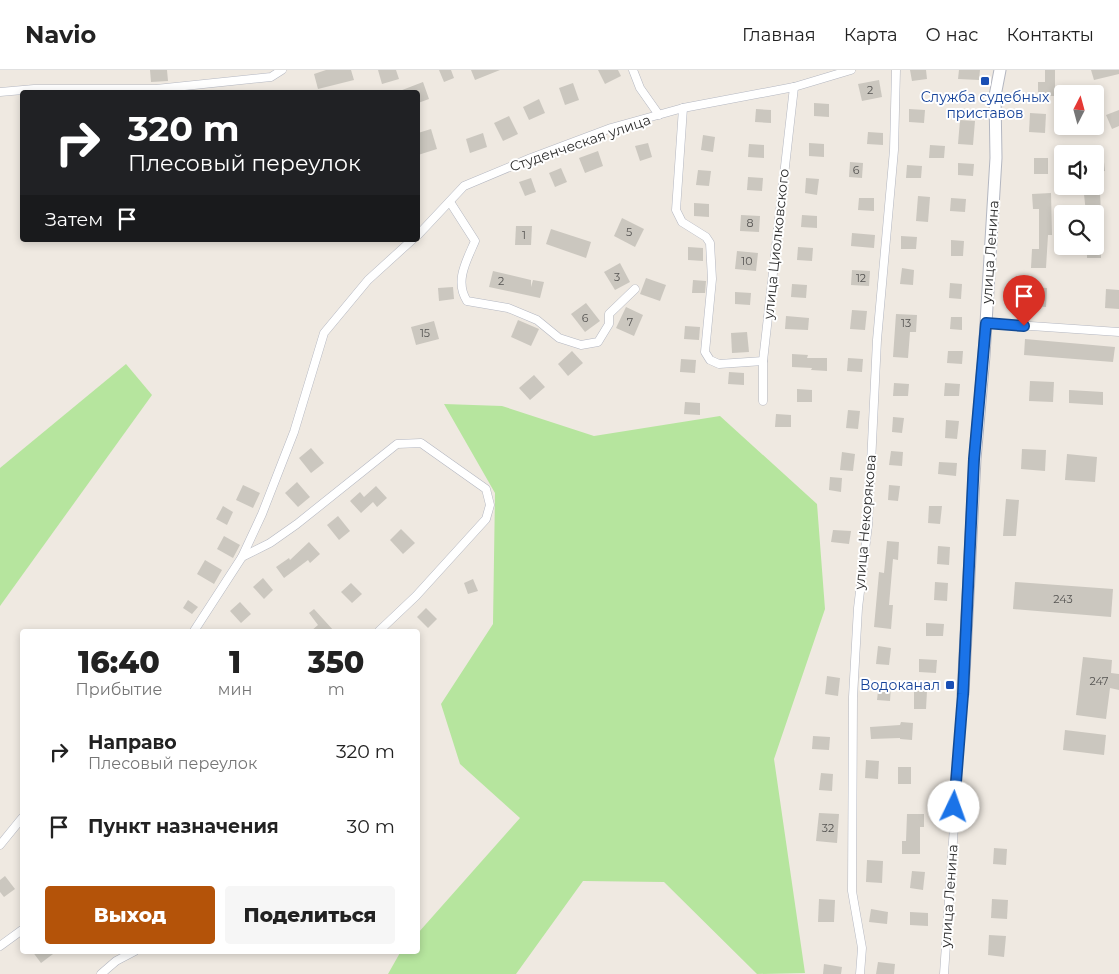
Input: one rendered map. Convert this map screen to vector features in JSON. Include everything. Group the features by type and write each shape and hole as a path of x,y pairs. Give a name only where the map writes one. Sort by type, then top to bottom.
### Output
{"street":[{"path":"23,90 156,89 271,77 282,70"},
{"path":"634,70 640,88 659,115"},
{"name":"Студенческая улица","path":"420,233 464,186 531,158 611,128 683,108 794,87 851,70"},
{"name":"улица Некорякова","path":"860,974 862,948 852,891 854,697 858,608 868,524 877,340 894,150 896,70"},
{"name":"улица Ленина","path":"944,974 963,694 974,459 986,323 996,158 995,96 1000,70"},
{"name":"улица Циолковского","path":"763,401 763,361 794,87"},
{"path":"0,92 20,90"},
{"path":"683,108 676,210 682,222 706,237 710,243 712,279 706,352 710,360 719,364 763,361"},
{"path":"450,202 475,240 462,273 462,292 467,300 508,308 537,320 559,338 581,345 598,342 609,324 609,314 635,289"},
{"path":"195,629 242,557 262,514 294,432 324,333 368,280 410,242"},
{"path":"986,323 1119,332"},
{"path":"242,557 270,543 297,524 397,444 421,443 486,489 490,505 486,519 416,596 380,629"},
{"path":"0,845 20,820"},
{"path":"0,946 20,931"},
{"path":"101,974 116,961 129,954"}],"green space":[{"path":"126,364 152,395 0,606 0,468"},
{"path":"444,404 502,406 594,436 720,416 817,504 825,609 774,759 805,973 757,974 664,882 583,881 516,974 388,974 399,954 420,954 420,931 520,818 460,764 441,704 493,624 495,493"}],"building":[{"path":"150,70 167,70 168,81 151,82"},
{"path":"326,70 351,70 354,80 318,89 314,74"},
{"path":"378,70 396,70 399,79 382,84"},
{"path":"439,70 451,70 454,78 444,82"},
{"path":"471,70 500,70 475,80"},
{"path":"598,70 618,70 621,76 605,84"},
{"path":"910,70 926,70 927,79 912,81"},
{"path":"959,70 980,70 979,80 958,79"},
{"path":"1045,70 1055,70 1054,96 1038,96 1038,82 1045,82"},
{"path":"1091,70 1119,70 1119,74 1094,80"},
{"path":"879,80 882,97 862,101 858,84"},
{"path":"423,82 429,99 420,102 420,90 402,90"},
{"path":"573,83 579,100 565,105 559,88"},
{"path":"539,99 545,113 529,120 523,107"},
{"path":"814,103 829,104 829,117 814,116"},
{"path":"756,109 771,110 771,123 755,122"},
{"path":"909,109 925,110 924,123 909,122"},
{"path":"1119,110 1119,126 1112,129 1106,115"},
{"path":"1030,113 1046,114 1045,133 1029,132"},
{"path":"509,116 518,134 503,141 494,123"},
{"path":"960,120 975,121 973,145 958,144"},
{"path":"431,129 437,149 420,154 420,132"},
{"path":"868,132 883,133 883,145 867,144"},
{"path":"483,133 487,147 470,153 466,139"},
{"path":"703,135 715,137 713,152 701,150"},
{"path":"648,143 652,157 640,161 635,146"},
{"path":"809,143 824,144 824,157 809,156"},
{"path":"749,144 764,145 764,158 748,157"},
{"path":"930,145 945,146 944,158 929,158"},
{"path":"598,151 603,166 585,173 579,158"},
{"path":"1034,158 1048,158 1048,174 1034,174"},
{"path":"850,162 863,163 862,178 849,177"},
{"path":"958,163 974,164 973,176 958,175"},
{"path":"907,165 922,166 921,178 906,178"},
{"path":"561,168 567,182 555,187 549,173"},
{"path":"698,170 711,171 709,186 696,185"},
{"path":"748,177 763,178 762,191 747,190"},
{"path":"531,178 536,192 525,196 519,182"},
{"path":"806,178 819,179 817,195 805,193"},
{"path":"1051,193 1052,235 1048,235 1046,268 1031,268 1032,249 1039,249 1039,209 1033,209 1032,194"},
{"path":"1084,195 1100,195 1101,205 1085,205"},
{"path":"918,196 930,197 928,222 916,221"},
{"path":"859,198 874,198 874,211 858,210"},
{"path":"951,198 966,199 965,212 950,211"},
{"path":"694,203 709,204 709,217 694,216"},
{"path":"741,215 760,216 759,232 740,231"},
{"path":"802,215 817,216 817,228 801,227"},
{"path":"622,218 644,229 635,247 614,236"},
{"path":"516,226 532,226 531,245 515,245"},
{"path":"551,229 591,242 586,258 546,244"},
{"path":"852,233 875,235 874,248 851,246"},
{"path":"901,236 917,237 916,249 901,249"},
{"path":"951,240 964,241 963,256 951,256"},
{"path":"688,247 703,248 703,261 688,260"},
{"path":"798,247 813,248 812,261 797,260"},
{"path":"737,251 758,253 756,271 735,269"},
{"path":"1087,255 1101,255 1101,258 1087,258"},
{"path":"620,263 630,282 615,290 604,272"},
{"path":"902,268 914,270 913,285 900,284"},
{"path":"852,270 870,271 869,286 851,285"},
{"path":"493,271 531,280 531,287 533,280 544,282 540,298 489,287"},
{"path":"646,278 666,285 660,301 640,294"},
{"path":"693,280 706,281 705,293 692,293"},
{"path":"950,283 962,284 961,299 949,298"},
{"path":"792,284 807,285 806,298 791,297"},
{"path":"453,287 454,299 439,301 438,288"},
{"path":"1031,287 1047,288 1046,307 1030,306"},
{"path":"1106,289 1119,290 1119,309 1105,308"},
{"path":"735,292 751,293 750,305 735,304"},
{"path":"586,303 600,321 585,332 571,314"},
{"path":"626,307 643,315 634,336 616,328"},
{"path":"852,310 867,311 865,330 850,329"},
{"path":"896,314 917,315 916,332 910,332 908,358 893,357"},
{"path":"786,316 809,318 808,330 785,329"},
{"path":"951,317 962,317 962,330 950,329"},
{"path":"518,320 539,329 531,346 511,337"},
{"path":"434,321 439,339 416,345 411,327"},
{"path":"685,326 700,327 699,340 684,339"},
{"path":"747,332 749,352 732,353 731,333"},
{"path":"1025,339 1115,347 1113,362 1024,355"},
{"path":"572,351 583,363 568,376 558,364"},
{"path":"948,351 963,351 962,364 947,363"},
{"path":"792,354 808,355 807,358 827,358 827,371 792,367"},
{"path":"848,358 863,359 862,372 847,371"},
{"path":"681,359 696,360 695,373 680,372"},
{"path":"729,372 744,373 744,385 728,384"},
{"path":"534,375 545,387 530,400 519,388"},
{"path":"1030,381 1054,382 1053,402 1029,401"},
{"path":"894,383 909,384 908,396 893,396"},
{"path":"945,383 960,384 959,396 944,396"},
{"path":"797,389 812,390 812,402 797,402"},
{"path":"1069,390 1103,392 1103,405 1069,403"},
{"path":"685,402 700,403 700,415 684,414"},
{"path":"848,410 860,411 858,429 846,428"},
{"path":"776,414 791,415 791,427 775,427"},
{"path":"893,417 904,418 902,433 892,432"},
{"path":"946,420 959,421 957,439 945,438"},
{"path":"311,448 324,463 311,473 299,458"},
{"path":"1022,449 1046,450 1045,471 1021,469"},
{"path":"891,451 903,452 902,466 889,465"},
{"path":"842,452 855,454 853,471 840,470"},
{"path":"1067,454 1097,457 1095,482 1065,480"},
{"path":"939,462 957,463 956,476 938,474"},
{"path":"830,477 842,478 841,492 829,490"},
{"path":"297,482 310,497 298,507 285,493"},
{"path":"243,485 260,493 253,508 236,500"},
{"path":"889,485 900,486 898,501 888,500"},
{"path":"376,486 387,498 377,507 373,502 361,513 350,501 360,492 364,497"},
{"path":"1006,499 1019,500 1016,536 1003,536"},
{"path":"223,506 233,512 227,525 216,519"},
{"path":"929,506 942,506 940,524 928,523"},
{"path":"338,516 350,531 339,540 327,525"},
{"path":"401,529 415,543 403,554 390,540"},
{"path":"833,530 851,531 849,544 831,542"},
{"path":"224,536 240,545 233,558 217,549"},
{"path":"887,541 899,542 898,560 893,559 889,605 893,605 891,629 874,627 879,572 884,573"},
{"path":"309,542 320,554 310,563 308,560 284,578 276,567 289,558 290,560"},
{"path":"938,546 950,547 949,565 937,564"},
{"path":"205,560 222,570 214,584 197,574"},
{"path":"263,578 273,590 264,599 253,587"},
{"path":"473,579 478,591 468,594 464,583"},
{"path":"935,582 948,583 947,601 934,600"},
{"path":"1015,582 1113,589 1111,617 1013,609"},
{"path":"351,583 362,594 352,603 341,592"},
{"path":"188,600 198,607 192,614 183,608"},
{"path":"240,602 251,614 241,623 230,611"},
{"path":"426,608 437,619 428,628 417,617"},
{"path":"314,609 332,629 313,629 318,625 309,613"},
{"path":"926,623 944,624 943,636 926,636"},
{"path":"878,646 891,648 889,665 876,664"},
{"path":"1083,657 1112,660 1111,673 1119,674 1119,690 1110,688 1106,719 1076,715"},
{"path":"919,659 937,660 936,673 919,672"},
{"path":"827,676 840,678 838,696 825,694"},
{"path":"879,683 891,684 890,701 877,700"},
{"path":"914,691 927,691 926,709 914,709"},
{"path":"901,722 913,723 912,740 900,738 871,739 870,727 900,725"},
{"path":"1065,730 1106,735 1104,755 1063,750"},
{"path":"813,736 830,737 829,750 812,749"},
{"path":"866,760 879,761 878,779 865,778"},
{"path":"898,767 911,767 911,784 898,784"},
{"path":"821,773 833,774 832,791 819,790"},
{"path":"819,813 839,814 837,843 816,841"},
{"path":"907,814 924,814 924,827 920,827 920,854 902,854 902,841 906,841"},
{"path":"994,848 1007,849 1006,865 993,864"},
{"path":"867,860 883,861 882,883 866,882"},
{"path":"912,871 925,872 923,890 910,888"},
{"path":"5,876 15,889 4,897 0,892 0,880"},
{"path":"819,899 835,900 834,922 818,922"},
{"path":"992,899 1008,900 1007,919 991,918"},
{"path":"871,909 888,912 887,924 869,922"},
{"path":"910,912 928,913 928,926 910,925"},
{"path":"989,935 1006,936 1004,957 988,955"},
{"path":"34,954 53,954 41,963"},
{"path":"878,962 895,964 894,974 876,974"},
{"path":"824,964 842,967 841,974 823,974"}],"place":[{"name":"Служба судебных приставов","path":"985,81"},
{"name":"Водоканал","path":"950,685"}],"route":[{"path":"954,807 963,694 974,459 986,323 1024,326"}]}
